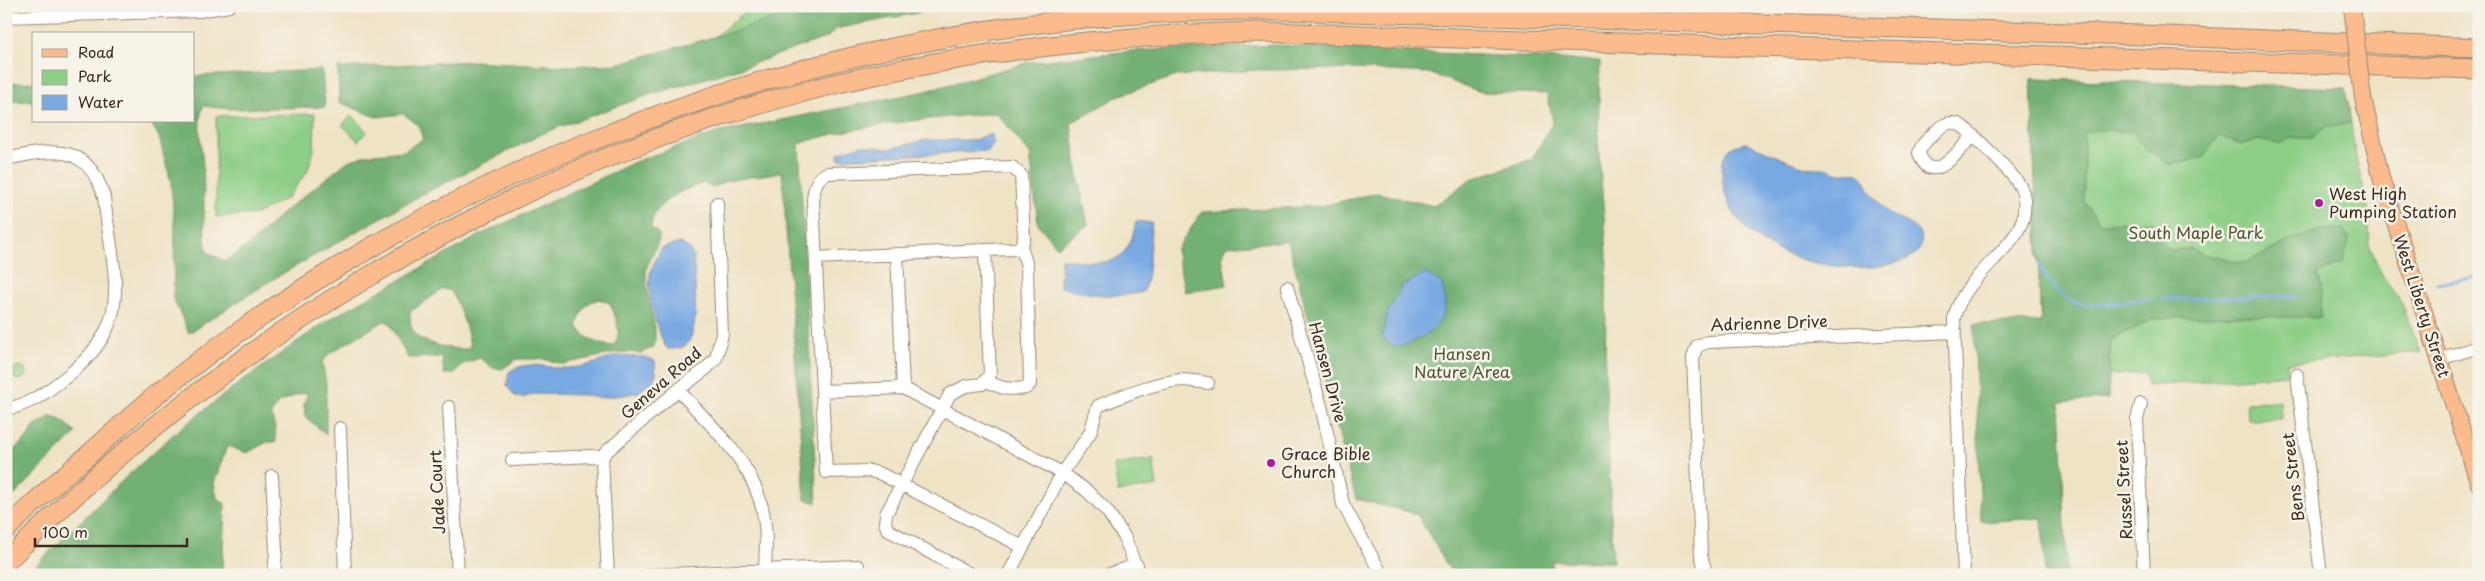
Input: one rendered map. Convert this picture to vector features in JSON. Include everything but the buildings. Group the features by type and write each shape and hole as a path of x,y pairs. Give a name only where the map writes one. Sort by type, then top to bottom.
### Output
{"highway":[{"path":"6,530 137,411 231,338 345,264 463,198 525,169 644,119 724,92 837,61 901,47 1007,27 1078,19 1201,10 1278,10 2140,35 2479,48"},
{"path":"6,562 71,498 198,391 330,299 430,241 585,168 687,129 788,96 939,63 1052,44 1188,33 1260,32 2479,69"}],"main road":[{"name":"West Liberty Street","path":"2352,7 2363,98 2382,181 2479,484"}],"street":[{"path":"6,17 199,11 229,6"},
{"path":"1964,575 1954,319 1962,296 1972,282 2017,233 2023,222 2024,212 2024,197 2019,184 1973,136"},
{"path":"6,159 52,151 68,153 81,158 92,169 100,182 104,197 116,293 114,311 108,330 86,361 40,396 24,404 6,408"},
{"path":"816,258 1016,249 1021,246 1024,239 1021,175 1012,167 827,173 816,182 814,190 816,258 826,472 870,471 881,474 1023,547"},
{"name":"Geneva Road","path":"602,458 606,452 678,390 706,369 716,358 720,346 722,322 717,202"},
{"path":"987,381 1007,390 1026,388 1030,384 1027,266 1021,246"},
{"path":"972,575 888,530 885,523 886,514 950,394 966,386 982,384 987,381 991,370 985,250"},
{"path":"897,254 903,388"},
{"name":"Hansen Drive","path":"1287,286 1322,410 1343,504 1382,575"},
{"name":"Adrienne Drive","path":"1707,575 1703,566 1701,547 1693,357 1697,346 1708,342 1955,332"},
{"path":"2438,359 2479,347"},
{"name":"Bens Street","path":"2297,375 2321,575"},
{"path":"1008,575 1062,473 1073,454 1090,433 1098,406 1131,392 1162,384 1182,380 1208,383"},
{"path":"822,391 903,388 1062,473 1087,491 1107,511 1124,536 1138,570 1107,575"},
{"path":"678,390 745,465 763,510 765,572"},
{"name":"Russel Street","path":"2141,404 2137,419 2144,575"},
{"name":"Jade Court","path":"449,407 458,575"},
{"path":"340,428 345,575"},
{"path":"512,460 592,456 602,458 608,575"},
{"path":"272,476 276,550 274,575"},
{"path":"648,575 765,572 858,566"}],"green space":[{"path":"752,6 902,6 689,58"},
{"path":"810,6 952,6 835,29 828,37 741,68 652,94 548,131 421,195 275,278 189,333 173,298 175,231 171,182 159,137 151,122 195,122 195,76 322,70 325,107 230,109 203,106 200,128 205,241 207,252 225,261 248,246 285,211 348,161 366,155 404,151 423,139 418,125 404,114 376,117 339,102 338,68 472,61 566,66 617,64 735,31"},
{"name":"Hansen Nature Area","path":"1274,45 1600,61 1598,142 1607,253 1605,365 1613,562 1552,561 1552,575 1453,575 1417,514 1356,499 1288,241 1227,246 1222,257 1227,285 1185,292 1176,250 1202,212 1321,206 1377,193 1434,206 1471,179 1532,159 1553,122 1547,94 1481,92 1429,73 1355,69 1258,70 1177,76 1118,96 1071,123 1078,176 1088,225 1057,247 1038,224 1030,154 996,113 871,127 847,131 799,144 817,503 805,499 782,172 726,181 712,188 704,183 678,193 662,204 653,219 651,228 659,234 659,239 648,263 646,274 655,329 654,347 641,353 620,352 563,364 543,359 517,359 502,369 493,368 480,358 463,364 454,374 444,374 442,357 408,358 389,322 384,321 330,353 322,362 326,383 326,435 305,416 304,404 308,393 302,393 278,403 271,414 276,442 267,442 247,453 227,446 214,483 217,498 225,504 222,575 26,575 124,479 176,432 235,386 328,320 484,233 637,161 716,133 926,91 1030,62 1130,51","holes":["443,289 451,291 457,304 466,328 470,348 458,349 434,344 420,338 413,330 410,312","599,299 610,303 616,319 618,336 613,346 592,340 577,326 587,305"]},
{"name":"South Maple Park","path":"2031,79 2346,88 2355,153 2368,209 2370,247 2382,275 2398,297 2421,352 2286,363 2289,375 2147,386 2145,373 2068,378 2043,383"},
{"path":"2031,79 2346,88 2351,123 2323,129 2312,138 2292,138 2278,144 2258,140 2242,144 2219,136 2203,157 2170,165 2147,150 2131,132 2096,130 2084,134 2084,202 2100,223 2153,222 2158,238 2169,250 2190,249 2206,255 2246,263 2291,240 2322,230 2344,229 2349,239 2343,263 2318,273 2321,285 2321,318 2236,316 2154,319 2111,340 2108,399 2060,402 2067,575 2045,575 2042,518 1981,522 1974,324 2041,322"},
{"path":"32,82 32,101 6,102 6,83"},
{"path":"315,114 314,150 307,172 287,198 257,214 216,217 216,116"},
{"path":"352,115 367,132 358,141 342,125"},
{"path":"16,366 22,366 26,373 22,380 16,380 12,376 12,370"},
{"path":"2280,401 2281,419 2248,420 2247,402"},
{"path":"51,416 65,422 76,433 6,504 6,457 27,438 34,427"},
{"path":"1153,459 1157,486 1118,492 1114,465"}],"water":[{"path":"988,134 991,135 994,142 988,151 838,159 838,153 862,145 888,149 925,140 975,140"},
{"path":"1747,143 1806,167 1826,168 1839,173 1858,174 1864,179 1873,195 1885,210 1912,226 1919,233 1921,237 1916,253 1896,263 1864,267 1826,265 1788,255 1754,236 1731,207 1722,169 1724,158 1729,150"},
{"path":"1136,221 1152,223 1147,279 1143,292 1101,295 1060,287 1061,259 1089,262 1111,261 1126,249 1132,237"},
{"path":"680,243 690,249 693,256 696,302 694,328 691,338 686,345 680,348 668,349 661,337 655,317 649,281 652,268 662,248"},
{"path":"1425,273 1442,283 1445,300 1444,312 1435,327 1428,333 1412,342 1395,348 1382,337 1388,311 1402,286"},
{"path":"616,356 645,357 655,361 656,374 653,381 639,392 597,398 587,395 533,394 522,398 515,396 507,386 509,372 524,366 576,367 594,364"}],"waterway":[{"path":"2039,265 2062,295 2074,302 2100,305 2151,299"},
{"path":"2437,284 2477,277"},
{"path":"2162,299 2295,296"}],"place":[{"name":"West High Pumping Station","path":"2319,203"},
{"name":"Grace Bible Church","path":"1271,463"}]}
